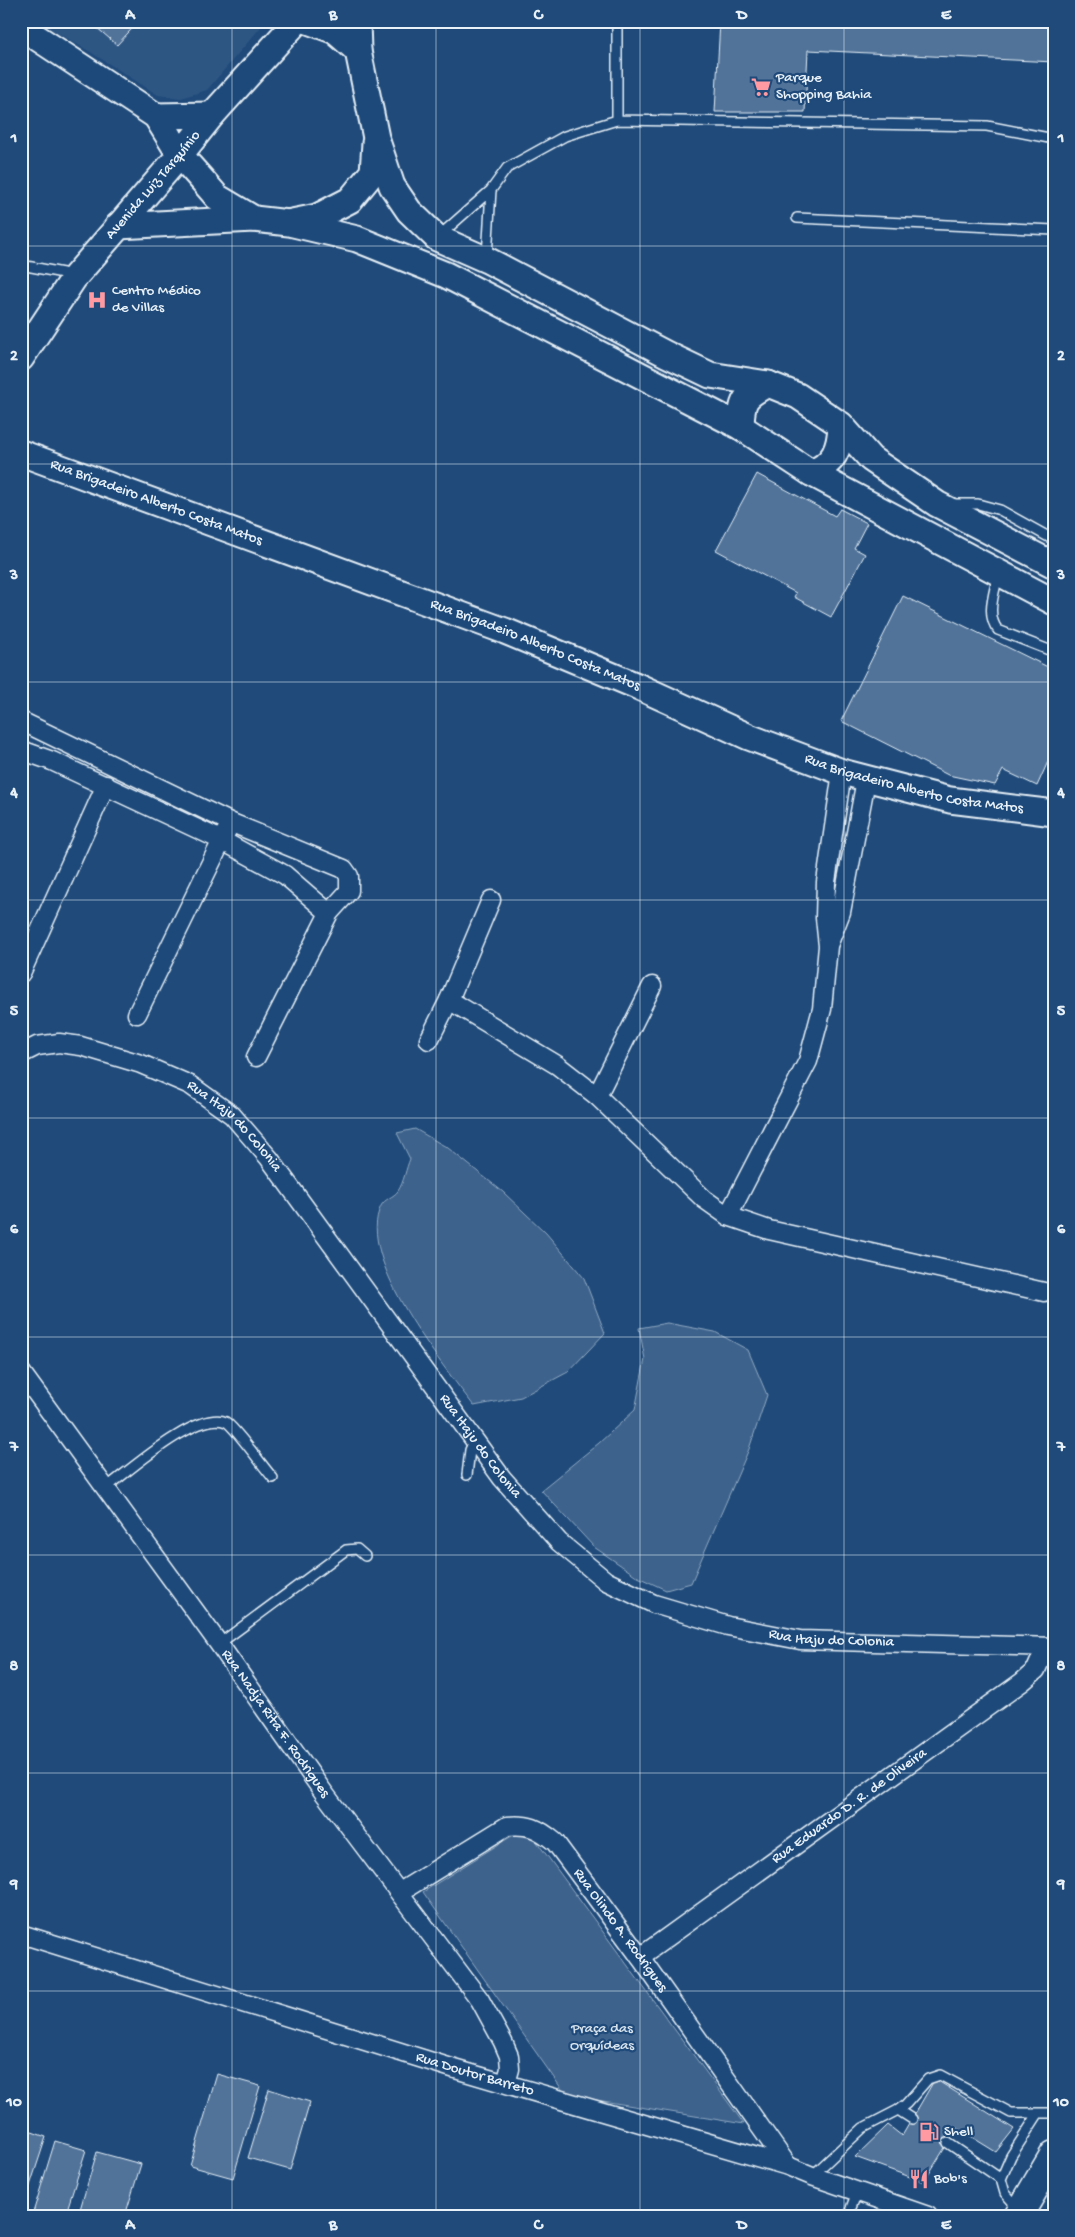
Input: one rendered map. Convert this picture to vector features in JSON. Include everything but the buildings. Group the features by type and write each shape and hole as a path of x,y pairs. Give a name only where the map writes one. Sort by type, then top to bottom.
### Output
{"highway":[{"path":"1020,2214 1054,2155"}],"street":[{"name":"Avenida Luiz Tarquínio","path":"21,358 74,278 208,120 297,21"},
{"path":"308,21 336,31 358,51"},
{"path":"358,21 358,51 376,138 392,186 409,211 437,238 487,260 666,354 710,375 768,384 798,396 841,425 872,459 937,504 1054,565"},
{"path":"29,37 156,116 180,155 218,197 254,219"},
{"path":"156,116 208,120 204,182"},
{"path":"290,223 317,217 350,200 373,172 376,138"},
{"path":"118,226 254,219 290,223 357,239 446,275 741,428 811,473 1054,602"},
{"path":"741,428 742,408 749,394 768,384"},
{"path":"811,473 824,468 835,454 840,442 841,425"},
{"name":"Rua Brigadeiro Alberto Costa Matos","path":"21,453 506,631 637,686 749,737 842,772 866,780 950,800 1054,813"},
{"path":"21,721 232,822 344,869 349,876 349,891 329,912 256,1057"},
{"path":"52,761 60,739"},
{"path":"21,750 52,761 221,840 285,875 329,912"},
{"path":"728,1216 808,1061 822,1009 828,946 825,918 826,882 842,772"},
{"path":"828,946 840,912 866,780"},
{"path":"21,973 106,786"},
{"path":"137,1014 221,840 232,822"},
{"path":"429,1040 449,1000 491,900"},
{"path":"597,1096 652,986"},
{"path":"449,1000 557,1065 597,1096 704,1198 728,1216 778,1232 1044,1292"},
{"name":"Rua Itaju do Colonia","path":"21,1054 37,1046 51,1044 81,1046 141,1064 190,1085 232,1115 269,1158 502,1478 559,1542 606,1581 654,1604 728,1626 800,1640 1050,1647"},
{"name":"Rua Nadja Rita F. Rodrigues","path":"21,1372 219,1644 324,1793 485,2008 508,2056 510,2069 506,2083"},
{"name":"Rua Eduardo D. R. de Oliveira","path":"640,1957 1015,1687 1036,1670 1050,1647"},
{"name":"Rua Olindo A. Rodrigues","path":"400,1892 507,1826 522,1824 540,1829 555,1842 640,1957 711,2060 788,2166"},
{"name":"Rua Doutor Barreto","path":"21,1934 447,2067 788,2166 928,2216"}],"lane":[{"path":"617,21 617,120"},
{"path":"437,238 491,190 507,168 565,136 617,120 987,126 1054,139"},
{"path":"487,260 491,190"},
{"path":"797,218 1054,230"},
{"path":"21,265 63,273 74,278"},
{"path":"937,504 978,504 1000,510 1054,540"},
{"path":"999,572 991,612 992,623 998,630 1054,652"},
{"path":"106,1488 184,1430 205,1420 216,1419 228,1423 273,1478"},
{"path":"467,1475 470,1450 475,1440"},
{"path":"219,1644 346,1550 357,1549 365,1556"},
{"path":"812,2176 862,2128 898,2110 906,2104 928,2079 940,2075 1011,2113 1054,2113"},
{"path":"898,2110 912,2119"},
{"path":"1001,2179 1011,2156 1038,2114"},
{"path":"948,2144 1001,2179 1005,2192 1020,2214"},
{"path":"848,2216 857,2192"}],"shaded area":[{"path":"37,21 266,21 207,90 181,98 158,95 89,51"}],"green space":[{"path":"415,1129 448,1148 503,1192 546,1233 584,1278 605,1333 568,1372 521,1397 474,1406 424,1339 391,1281 380,1253 376,1228 381,1206 398,1191 410,1159 397,1133"},
{"path":"667,1323 715,1332 748,1350 767,1395 749,1449 691,1583 666,1590 638,1577 594,1547 541,1490 599,1443 635,1410 645,1359 639,1328"},
{"name":"Praça das Orquídeas","path":"526,1827 744,2124 566,2095 423,1892"}],"place":[{"name":"Parque Shopping Bahia","path":"761,87"},
{"name":"Centro Médico de Villas","path":"97,300"},
{"name":"Shell","path":"929,2132"},
{"name":"Bob's","path":"919,2179"}]}
